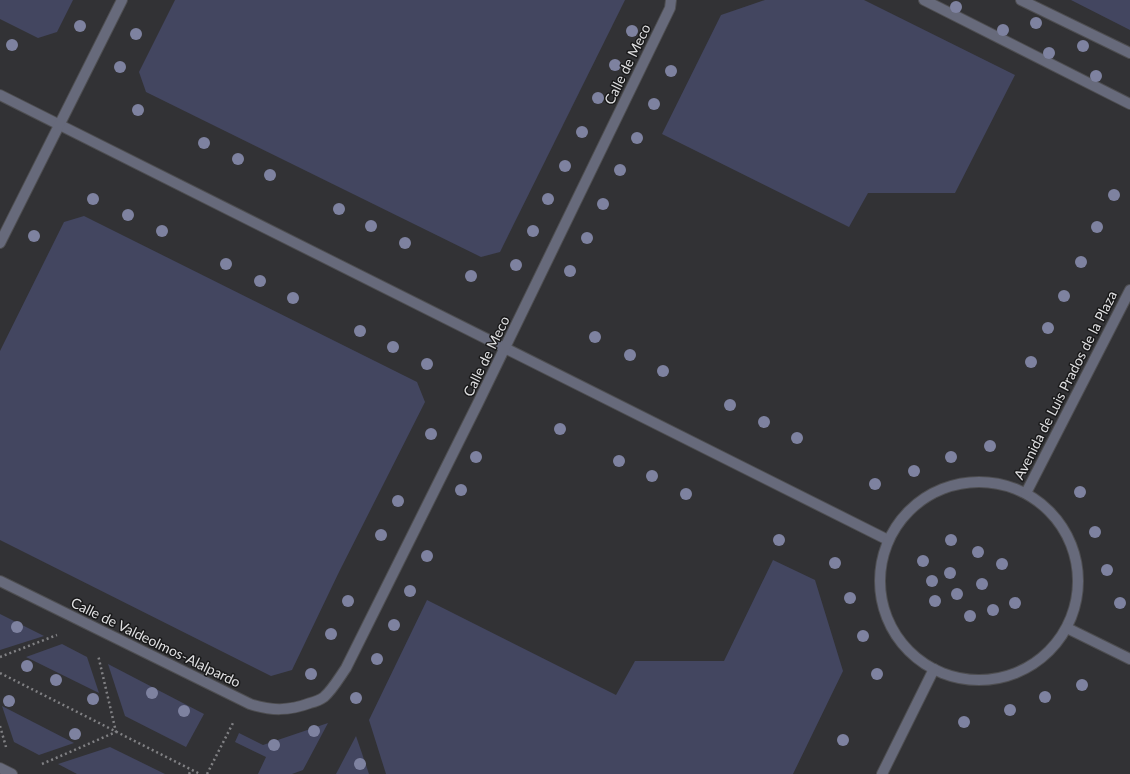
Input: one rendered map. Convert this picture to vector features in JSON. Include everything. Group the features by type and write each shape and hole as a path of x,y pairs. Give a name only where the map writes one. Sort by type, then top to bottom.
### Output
{"street":[{"path":"0,243 122,0"},
{"name":"Calle de Meco","path":"303,706 323,698 335,686 346,668 505,349 667,14 672,0"},
{"path":"924,0 1130,104"},
{"path":"1021,0 1130,53"},
{"path":"0,96 59,124 888,540"},
{"name":"Avenida de Luis Prados de la Plaza","path":"1026,492 1130,290"},
{"path":"966,482 987,482 1007,485 1026,492 1044,506 1060,522 1071,542 1075,556 1079,585 1075,607 1067,628 1048,652 1023,670 994,679 963,679 934,670 913,656 896,637 885,614 880,590 881,564 888,540 898,523 912,507 928,496 946,487 966,482"},
{"name":"Calle de Valdeolmos-Alalpardo","path":"0,581 250,704 271,710 283,710 303,706"},
{"path":"1067,628 1130,659"},
{"path":"882,774 934,670"},
{"path":"0,768 12,774"}],"path":[{"path":"0,657 59,635"},
{"path":"98,654 116,732"},
{"path":"0,673 200,774"},
{"path":"207,774 234,720"},
{"path":"0,726 6,747"},
{"path":"42,764 116,732"},
{"path":"189,774 191,770"}],"shaded area":[{"path":"0,0 73,0 57,32 38,38 0,19"},
{"path":"175,0 625,0 500,252 481,257 146,92 139,72"},
{"path":"765,0 864,0 1015,75 955,193 868,193 849,227 662,134 721,15"},
{"path":"1071,0 1130,0 1130,30"},
{"path":"84,216 417,382 425,402 339,572 292,670 271,676 0,540 0,351 64,222"},
{"path":"773,560 815,580 843,671 793,774 386,774 369,720 427,600 616,695 635,661 724,661"},
{"path":"0,614 44,636 0,650"},
{"path":"62,644 87,657 99,693 26,657"},
{"path":"108,664 204,714 186,747 125,716"},
{"path":"2,706 74,743 39,755 14,742"},
{"path":"328,723 303,770 292,774 258,774 266,757 235,742 239,733 263,745"},
{"path":"356,736 369,774 336,774"},
{"path":"110,747 165,774 77,774 58,764"}]}
